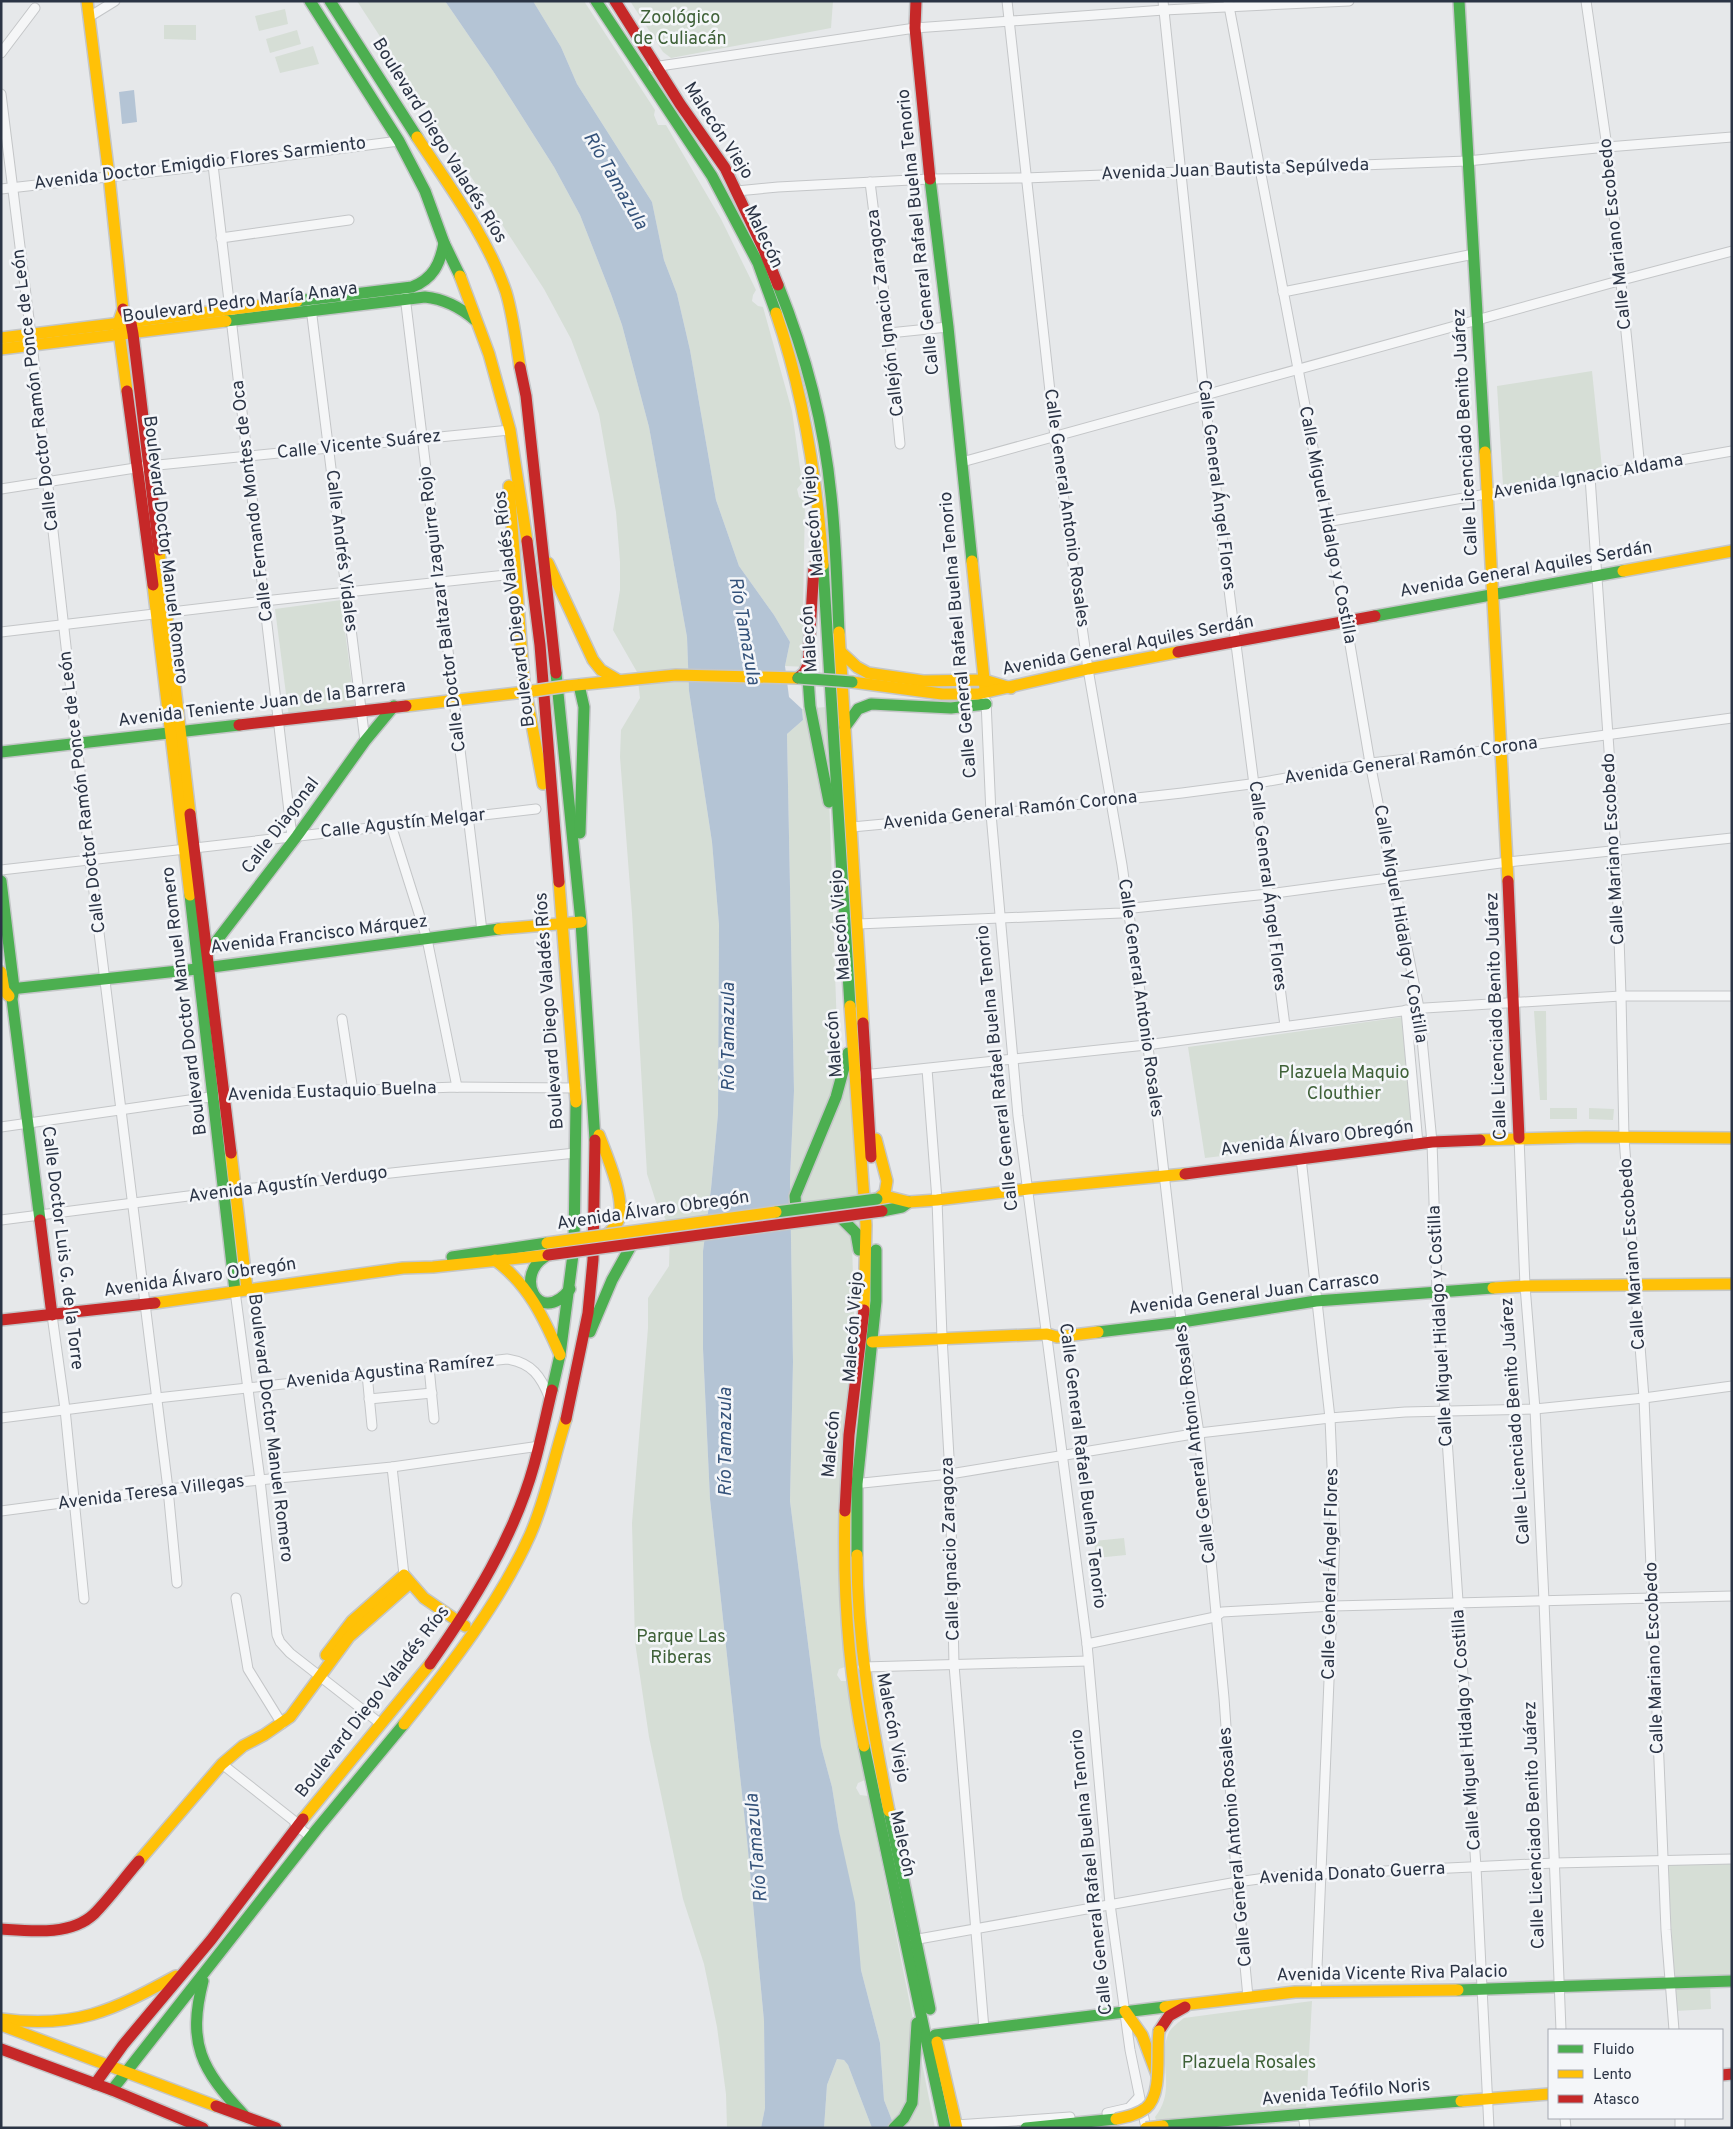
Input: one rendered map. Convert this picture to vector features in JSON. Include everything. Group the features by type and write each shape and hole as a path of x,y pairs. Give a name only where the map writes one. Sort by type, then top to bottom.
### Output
{"main road":[{"name":"Boulevard Doctor Manuel Romero","path":"87,1 109,176 123,310 119,330 142,467 162,614 219,1095 229,1191 235,1291"},
{"name":"Boulevard Diego Valadés Ríos","path":"95,2084 107,2066 211,1940 298,1823 430,1663 459,1622 495,1561 513,1522 534,1466 560,1355 570,1289 574,1247 576,1088 561,923 540,644 510,430 489,354 462,281 444,243 425,191 399,140 310,1"},
{"name":"Boulevard Diego Valadés Ríos","path":"112,2090 314,1833 390,1742 474,1633 517,1563 534,1525 561,1437 582,1349 593,1260 596,1188 595,1124 582,922 524,385 506,293 479,235 330,1"},
{"name":"Malecón","path":"596,1 712,176 758,263 790,354 807,426 821,527 852,1036 861,1075 866,1225 865,1298 862,1340 849,1435 845,1485 844,1582 854,1692 911,1940 917,1997 953,2127"},
{"name":"Malecón Viejo","path":"615,1 737,191 792,318 816,396 831,494 842,653 858,924 861,1075 869,1115 877,1280 857,1484 857,1591 863,1667 911,1940 935,2035 953,2127"},
{"name":"Calle General Rafael Buelna Tenorio","path":"916,1 915,28 930,179 948,327 986,698"},
{"name":"Calle Licenciado Benito Juárez","path":"1459,1 1508,862 1519,1138"},
{"path":"712,176 730,189 737,191"},
{"path":"425,191 432,183 438,182 456,198"},
{"name":"Boulevard Pedro María Anaya","path":"405,294 434,274 440,264 444,243"},
{"name":"Boulevard Pedro María Anaya","path":"1,338 32,340 405,294 442,298 459,306 477,321"},
{"name":"Boulevard Doctor Manuel Romero","path":"123,310 132,328 142,467"},
{"name":"Boulevard Pedro María Anaya","path":"1,350 32,340"},
{"path":"489,354 504,385 511,389 524,385"},
{"path":"512,443 508,453 508,462 516,574 529,691 551,845 558,868"},
{"path":"821,527 815,553 808,665 803,678 840,846"},
{"name":"Avenida General Aquiles Serdán","path":"529,691 676,675 803,678 913,691 970,694 986,698 1011,688 1088,669 1732,550"},
{"path":"543,554 593,660 601,670 619,680"},
{"path":"842,653 856,667 874,674 952,682 984,680 1011,688"},
{"path":"573,686 584,706 580,850 576,858"},
{"name":"Avenida Teniente Juan de la Barrera","path":"1,752 529,691"},
{"path":"845,727 858,709 871,704 944,708 986,698"},
{"name":"Calle Diagonal","path":"207,952 394,706"},
{"name":"Boulevard Doctor Manuel Romero","path":"190,849 207,952 203,968"},
{"name":"Calle Doctor Luis G. de la Torre","path":"1,881 8,992 28,1123 52,1315"},
{"name":"Avenida Francisco Márquez","path":"8,992 482,931 582,922"},
{"name":"Calle Doctor Luis G. de la Torre","path":"1,972 8,992"},
{"path":"796,1210 795,1196 836,1097 844,1073 852,1036"},
{"path":"869,1115 887,1181 885,1193 878,1198"},
{"path":"595,1124 612,1172 620,1208 618,1221 607,1235"},
{"name":"Avenida Álvaro Obregón","path":"1,1320 145,1304 403,1268 432,1267 495,1260 607,1235 878,1198 900,1198 909,1202 937,1200 1028,1189 1165,1177 1432,1142 1519,1138 1732,1138"},
{"name":"Boulevard Doctor Manuel Romero","path":"229,1191 247,1289"},
{"name":"Avenida Álvaro Obregón","path":"403,1268 432,1260 547,1249 632,1244 882,1211 902,1207 909,1202"},
{"path":"840,1216 856,1233 865,1298"},
{"path":"582,1349 612,1280 632,1244"},
{"path":"547,1249 535,1264 531,1273 530,1281 534,1293 542,1303 550,1305 562,1299 570,1289"},
{"path":"495,1260 520,1280 548,1329 560,1355"},
{"name":"Avenida General Juan Carrasco","path":"872,1342 942,1337 1047,1334 1057,1337 1182,1322 1316,1301 1437,1291 1525,1286 1732,1284"},
{"path":"1,1929 50,1930 74,1926 93,1915 222,1764 243,1746 282,1724 295,1710 316,1678 349,1637 407,1579 421,1596 474,1633"},
{"path":"1,2020 36,2023 89,2017 125,2004 183,1972"},
{"path":"205,1974 196,2008 197,2043 209,2075 218,2088 248,2119"},
{"name":"Avenida Vicente Riva Palacio","path":"935,2035 1125,2011 1316,1991 1482,1990 1732,1981"},
{"path":"894,2128 904,2118 912,2103 917,2037 917,1997"},
{"path":"1026,2128 1116,2119 1136,2115 1147,2108 1155,2095 1159,2080 1157,2048 1159,2031 1167,2018 1174,2012 1202,2003"},
{"path":"1125,2011 1142,2034 1159,2080"},
{"path":"1,2026 276,2128"},
{"path":"1,2049 112,2090 203,2128"},
{"name":"Avenida Teófilo Noris","path":"1146,2128 1548,2094"}],"street":[{"path":"89,16 115,1"},
{"name":"Calle General Antonio Rosales","path":"1007,1 1055,437 1088,669 1128,912 1198,1433 1224,1698 1237,1882 1248,1997"},
{"path":"641,70 656,66 915,28 1008,21 1163,5 1349,1"},
{"name":"Calle Mariano Escobedo","path":"1586,1 1607,147 1640,468"},
{"name":"Calle Miguel Hidalgo y Costilla","path":"1228,4 1346,621 1370,763 1420,1008 1432,1142 1437,1291 1476,1866 1489,2128"},
{"name":"Calle General Ángel Flores","path":"1163,5 1204,395 1285,1026"},
{"path":"1,53 35,8"},
{"name":"Calle Doctor Ramón Ponce de León","path":"1,94 32,340 90,860 168,1489 177,1582"},
{"name":"Avenida Juan Bautista Sepúlveda","path":"737,191 930,179 1182,173 1467,161 1732,137"},
{"name":"Avenida Doctor Emigdio Flores Sarmiento","path":"1,188 213,165 399,140"},
{"name":"Calle Fernando Montes de Oca","path":"213,165 278,720 294,837"},
{"name":"Callejón Ignacio Zaragoza","path":"870,182 889,333 900,444"},
{"path":"221,238 349,220"},
{"path":"962,462 1732,251"},
{"path":"1282,292 1474,254"},
{"name":"Calle Doctor Baltazar Izaguirre Rojo","path":"405,294 482,931"},
{"name":"Calle Andrés Vidales","path":"311,306 365,742"},
{"path":"889,333 948,327"},
{"name":"Calle Vicente Suárez","path":"1,489 47,480 142,467 422,437 510,430"},
{"name":"Avenida Ignacio Aldama","path":"1326,522 1487,496 1732,451"},
{"name":"Calle Mariano Escobedo","path":"1590,477 1616,851 1624,1138 1637,1284 1644,1398 1663,1861 1674,2029"},
{"path":"1,632 516,574"},
{"name":"Calle General Rafael Buelna Tenorio","path":"986,698 991,814 1012,1058 1087,1644 1110,1904 1125,2011 1146,2128"},
{"name":"Avenida General Ramón Corona","path":"852,827 1111,802 1254,783 1370,763 1502,749 1732,718"},
{"name":"Calle Agustín Melgar","path":"1,870 536,809"},
{"path":"391,825 427,939 457,1087"},
{"path":"858,924 1128,912 1133,908 1268,894 1508,862 1732,838"},
{"path":"861,1075 1146,1045 1420,1008 1621,996 1732,996"},
{"name":"Calle Miguel Hidalgo y Costilla","path":"1406,1010 1418,1144"},
{"path":"342,1019 353,1091"},
{"name":"Calle Ignacio Zaragoza","path":"927,1069 937,1200 950,1474 954,1665 984,2029"},
{"name":"Avenida Eustaquio Buelna","path":"1,1127 219,1095 457,1087 576,1088"},
{"name":"Calle Licenciado Benito Juárez","path":"1519,1138 1525,1286 1535,1409 1561,2029"},
{"name":"Avenida Agustín Verdugo","path":"1,1220 229,1191 575,1153"},
{"name":"Calle General Ángel Flores","path":"1301,1158 1330,1418 1335,1537 1316,1991"},
{"name":"Boulevard Doctor Manuel Romero","path":"235,1291 260,1480 277,1635 284,1647 316,1678 381,1724"},
{"name":"Calle Doctor Luis G. de la Torre","path":"52,1315 65,1409 84,1599"},
{"name":"Avenida Agustina Ramírez","path":"1,1418 156,1398 488,1360 514,1360 526,1364 541,1377 550,1399"},
{"path":"429,1367 434,1419"},
{"path":"367,1374 372,1426"},
{"path":"845,1485 950,1474 1198,1433 1330,1418 1445,1411 1535,1409 1644,1398 1732,1386"},
{"path":"369,1399 432,1393"},
{"name":"Avenida Teresa Villegas","path":"1,1511 168,1489 392,1467 540,1446"},
{"path":"392,1467 407,1579"},
{"path":"1087,1644 1215,1617 1222,1612 1459,1602 1732,1596"},
{"path":"236,1598 248,1669 282,1724"},
{"path":"863,1667 1088,1661"},
{"path":"222,1764 298,1823 314,1833"},
{"name":"Avenida Donato Guerra","path":"911,1940 1280,1876 1555,1862 1732,1859"},
{"path":"953,2127 1116,2112 1129,2108 1139,2097"},
{"path":"1303,2114 1306,2128"}],"green space":[{"name":"Parque Las Riberas","path":"357,1 445,1 493,71 554,167 580,215 622,325 649,427 687,637 689,691 712,842 719,925 718,1114 703,1251 703,1349 710,1499 747,1840 764,2021 765,2108 761,2128 727,2128 726,2094 717,2027 704,1964 683,1899 649,1737 635,1642 632,1523 648,1328 648,1298 669,1266 670,1233 667,1222 656,1202 647,1174 632,913 620,757 621,730 640,698 637,672 613,630 620,590 620,562 616,512 599,414 571,339 544,289"},
{"path":"533,1 584,1 655,110 654,115 658,125 666,125 721,219 756,290 752,301 758,306 763,307 792,411 802,483 797,489 799,497 805,502 803,610 807,667 785,666 790,642 774,615 739,566 716,500 690,350 677,294 664,260 652,202 577,84 561,47"},
{"name":"Zoológico de Culiacán","path":"630,1 833,1 831,28 671,58 663,52"},
{"path":"285,9 288,24 259,31 255,16"},
{"path":"164,25 196,25 196,40 164,39"},
{"path":"297,30 301,44 270,53 266,39"},
{"path":"313,46 319,64 280,73 275,57"},
{"path":"1592,371 1602,468 1503,485 1497,386"},
{"path":"341,600 355,708 289,717 275,609"},
{"path":"826,707 838,1060 850,1079 863,1234 852,1241 855,1350 848,1352 845,1358 847,1363 852,1366 845,1667 839,1669 837,1675 841,1681 847,1681 865,1780 858,1783 856,1788 860,1795 868,1796 935,2128 895,2128 884,2100 880,2043 861,1970 832,1787 821,1746 790,1501 793,1362 790,1178 794,1091 787,734 803,720 802,709"},
{"path":"1534,1011 1546,1011 1547,1100 1540,1100"},
{"name":"Plazuela Maquio Clouthier","path":"1402,1017 1413,1133 1205,1158 1188,1047"},
{"path":"1550,1108 1577,1108 1577,1119 1550,1119"},
{"path":"1589,1108 1614,1109 1613,1120 1589,1119"},
{"path":"1124,1538 1126,1555 1096,1558 1094,1541"},
{"path":"1732,1864 1732,1977 1674,1980 1668,1865"},
{"path":"1710,1984 1711,2009 1676,2011 1674,1990"},
{"name":"Plazuela Rosales","path":"1312,2001 1306,2110 1157,2123 1155,2117 1162,2106 1165,2096 1166,2043 1169,2032 1180,2021 1184,2018"},
{"path":"837,2059 844,2060 848,2065 872,2128 824,2128 827,2085"}],"water":[{"name":"Río Tamazula","path":"445,1 533,1 561,47 577,84 652,202 664,260 677,294 690,350 716,500 739,566 774,615 790,642 785,666 789,697 802,709 803,720 787,734 794,1091 790,1178 793,1362 790,1501 821,1746 832,1787 839,1831 855,1903 861,1970 880,2043 884,2100 895,2128 872,2128 848,2065 844,2060 837,2059 827,2085 824,2128 761,2128 765,2108 764,2021 747,1840 710,1499 703,1349 703,1251 718,1114 719,925 712,842 689,691 687,637 649,427 622,325 611,294 580,215 554,167 493,71"},
{"path":"134,90 137,122 122,124 119,92"}],"traffic: fast":[{"path":"310,1 399,141 425,191 444,243 460,276"},
{"path":"330,1 417,137"},
{"path":"596,1 712,176 758,263 776,313"},
{"path":"1459,1 1485,452"},
{"path":"930,179 948,327 972,561"},
{"path":"297,301 412,287 425,280 434,270 438,264 444,243"},
{"path":"778,285 805,362 824,441 833,512 839,632"},
{"path":"226,321 425,297 452,304 475,320"},
{"path":"823,565 850,1006"},
{"path":"1375,616 1623,571"},
{"path":"556,673 581,922 595,1140"},
{"path":"798,678 852,682"},
{"path":"808,678 810,706 829,802"},
{"path":"579,685 584,707 580,833"},
{"path":"845,727 858,709 871,704 951,708 986,704"},
{"path":"205,956 297,836 365,741 394,706"},
{"path":"1,752 239,725"},
{"path":"1,881 14,988 12,999 40,1220"},
{"path":"190,895 235,1291"},
{"path":"1,990 197,969 499,929"},
{"path":"796,1209 795,1196 836,1097 848,1053"},
{"path":"552,1390 560,1355 574,1247 576,1102"},
{"path":"776,1212 877,1199"},
{"path":"882,1211 902,1207 909,1202"},
{"path":"839,1216 856,1233 859,1250"},
{"path":"452,1257 547,1243"},
{"path":"590,1332 612,1280 632,1244"},
{"path":"857,1555 857,1484 876,1301 876,1250"},
{"path":"548,1255 537,1263 532,1274 531,1284 534,1294 539,1301 548,1303 558,1300 570,1289"},
{"path":"1098,1332 1182,1322 1316,1301 1493,1288"},
{"path":"112,2090 317,1829 404,1724"},
{"path":"864,1746 945,2128"},
{"path":"889,1811 930,2009"},
{"path":"203,1981 198,2003 197,2022 201,2054 217,2084 244,2115"},
{"path":"1458,1990 1732,1981"},
{"path":"935,2035 1165,2007"},
{"path":"894,2128 904,2118 912,2103 917,2023"},
{"path":"1163,2126 1461,2101"},
{"path":"1026,2128 1116,2119"}],"traffic: slow":[{"path":"87,1 109,176 123,309 118,324 127,391"},
{"path":"417,137 478,231 498,271 511,310 520,367"},
{"path":"460,276 489,354 510,430 527,541"},
{"path":"1,338 297,301"},
{"path":"776,313 794,374 808,437 823,565"},
{"path":"1,349 226,321"},
{"path":"1485,452 1508,881"},
{"path":"509,486 524,682 543,784"},
{"path":"159,550 190,814"},
{"path":"1623,571 1732,551"},
{"path":"972,561 985,689"},
{"path":"548,563 593,660 601,670 618,680"},
{"path":"153,585 190,895"},
{"path":"839,632 863,1023"},
{"path":"852,682 942,694 978,694 1088,669 1178,652"},
{"path":"842,653 857,667 868,673 923,681 984,680 1011,688"},
{"path":"567,686 676,675 798,678"},
{"path":"533,691 567,686"},
{"path":"406,706 533,691"},
{"path":"559,882 576,1102"},
{"path":"499,929 581,922"},
{"path":"1,972 4,990 9,996"},
{"path":"850,1006 866,1225 864,1310"},
{"path":"599,1135 620,1200 619,1219 607,1235"},
{"path":"1480,1140 1586,1137 1732,1138"},
{"path":"876,1139 887,1181 885,1193 879,1198"},
{"path":"231,1153 247,1289"},
{"path":"877,1199 889,1197 909,1202 937,1200 1185,1174"},
{"path":"547,1243 776,1212"},
{"path":"155,1303 403,1268 433,1267 548,1255"},
{"path":"495,1260 507,1269 526,1291 548,1328 560,1355"},
{"path":"1493,1288 1732,1284"},
{"path":"872,1342 1047,1334 1057,1337 1098,1332"},
{"path":"404,1724 473,1633 518,1561 541,1507 566,1419"},
{"path":"845,1511 846,1600 850,1659 864,1746"},
{"path":"857,1555 863,1652 877,1747 889,1811"},
{"path":"326,1655 352,1621 404,1575 424,1598 465,1626"},
{"path":"139,1861 222,1764 243,1746 264,1735 290,1717 349,1637 409,1584"},
{"path":"303,1819 430,1664"},
{"path":"1,2019 27,2021 72,2019 112,2008 176,1976"},
{"path":"1165,2007 1295,1992 1458,1990"},
{"path":"1125,2011 1142,2035 1157,2075"},
{"path":"1,2025 216,2106"},
{"path":"1116,2119 1139,2112 1151,2102 1157,2083 1159,2031"},
{"path":"937,2042 957,2128"},
{"path":"1461,2101 1548,2094"},
{"path":"1146,2128 1163,2126"}],"traffic: jam":[{"path":"615,1 680,104 725,168 764,250 778,285"},
{"path":"916,1 915,28 930,179"},
{"path":"123,309 131,323 133,334 159,550"},
{"path":"520,367 526,396 556,673"},
{"path":"127,391 153,585"},
{"path":"527,541 540,645 559,882"},
{"path":"798,678 804,673 808,665 814,566"},
{"path":"1178,652 1375,616"},
{"path":"239,725 406,706"},
{"path":"190,814 231,1153"},
{"path":"1508,881 1519,1138"},
{"path":"863,1023 871,1157"},
{"path":"566,1419 588,1313 593,1260 595,1140"},
{"path":"1185,1174 1432,1142 1480,1140"},
{"path":"548,1255 882,1211"},
{"path":"40,1220 52,1315"},
{"path":"1,1320 155,1303"},
{"path":"845,1511 849,1435 864,1310"},
{"path":"430,1664 477,1593 504,1544 526,1492 552,1390"},
{"path":"95,2084 123,2045 211,1940 303,1819"},
{"path":"1,1929 25,1931 62,1929 85,1921 100,1908 139,1861"},
{"path":"1159,2031 1169,2016 1185,2007"},
{"path":"1,2049 112,2090 203,2128"},
{"path":"1723,2075 1732,2074"},
{"path":"216,2106 276,2128"}]}
